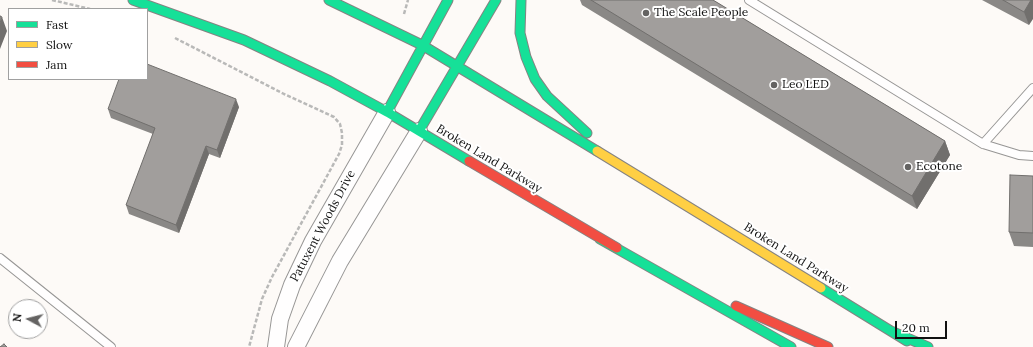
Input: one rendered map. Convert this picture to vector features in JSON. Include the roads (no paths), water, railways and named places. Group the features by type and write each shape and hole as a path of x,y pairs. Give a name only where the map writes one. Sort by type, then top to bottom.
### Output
{"main road":[{"name":"Broken Land Parkway","path":"133,0 244,40 330,81 387,112 600,239 783,328 828,347"},
{"name":"Broken Land Parkway","path":"330,0 422,45 637,175 916,347"},
{"path":"387,112 422,45 448,0"},
{"path":"419,131 496,0"},
{"path":"521,0 520,33 526,57 535,79 547,96 567,116 637,175"},
{"path":"600,239 791,347"},
{"path":"891,331 928,347"}],"street":[{"name":"Patuxent Woods Drive","path":"276,347 280,319 292,285 313,241 387,112"},
{"path":"296,347 340,261 419,131"}],"lane":[{"path":"750,0 983,144 1019,155 1033,156"},
{"path":"983,144 1033,88"},
{"path":"0,258 111,347"}],"place":[{"name":"The Scale People","path":"646,13"},
{"name":"Leo LED","path":"774,85"},
{"name":"Ecotone","path":"908,167"}]}
